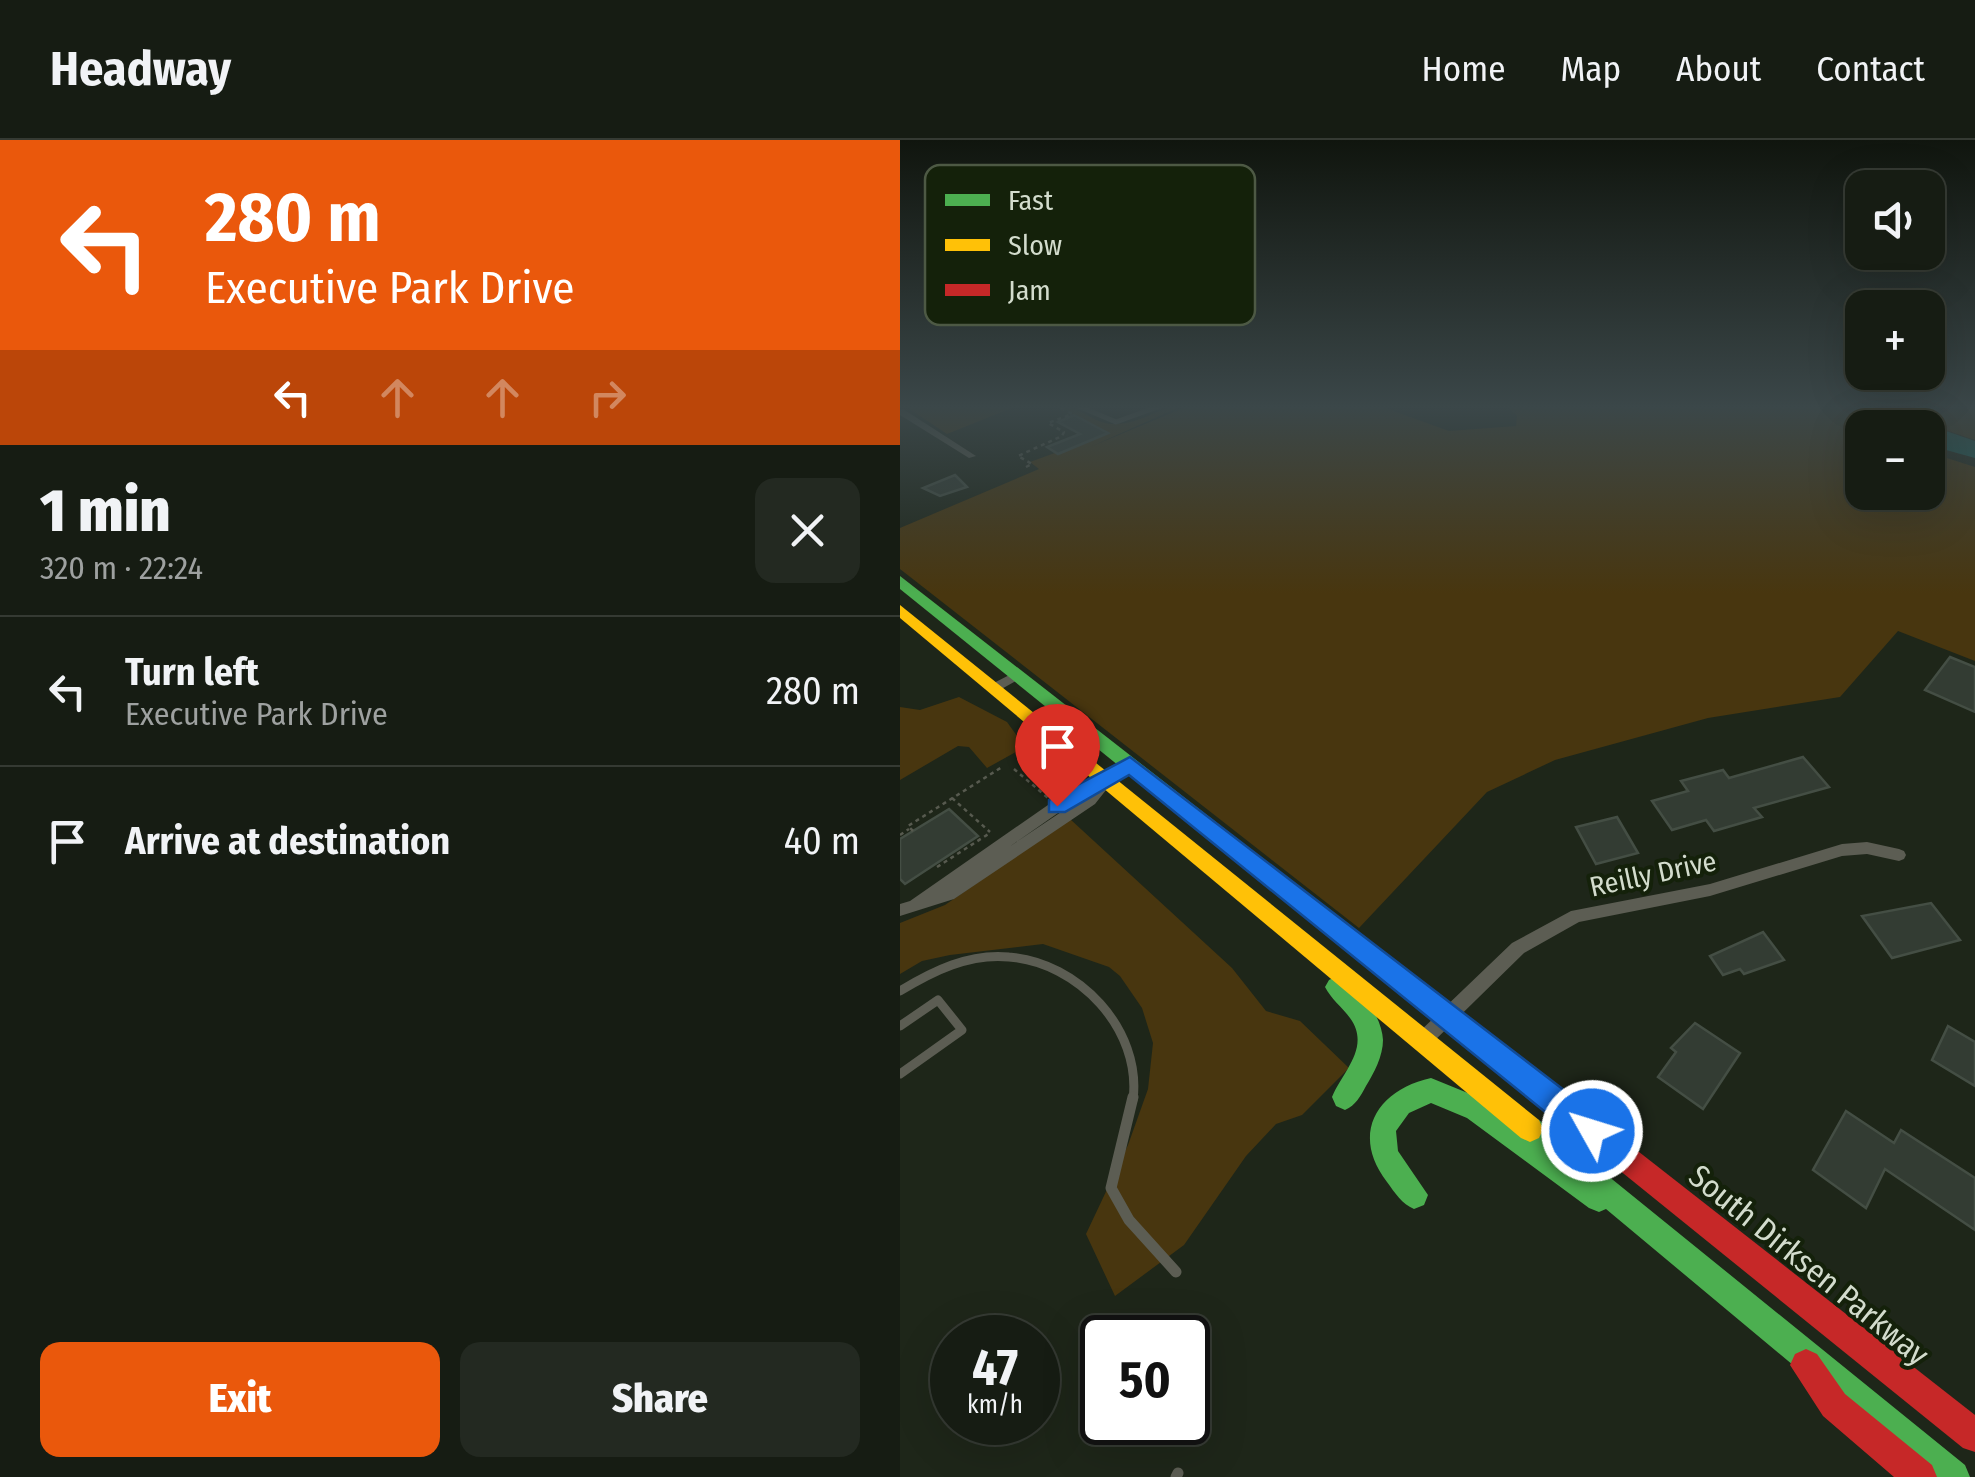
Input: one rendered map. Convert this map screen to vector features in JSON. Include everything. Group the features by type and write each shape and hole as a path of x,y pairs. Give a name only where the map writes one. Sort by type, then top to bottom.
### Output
{"main road":[{"name":"South Dirksen Parkway","path":"900,581 1975,1433"},
{"path":"900,610 1953,1477"},
{"path":"1202,859 1224,892 1354,1002 1369,1020 1373,1052 1345,1097"},
{"path":"1414,1195 1384,1152 1383,1135 1387,1119 1402,1101 1431,1090 1475,1108 1566,1181 1645,1224"},
{"path":"1790,1343 1834,1405 1920,1477"}],"street":[{"path":"994,688 1017,675"},
{"path":"906,909 949,895 1090,800 1106,780 1130,765"},
{"name":"Reilly Drive","path":"1422,1041 1518,948 1576,916 1710,890 1842,850 1867,848 1899,855"}],"lane":[{"path":"900,990 954,963 1000,957 1041,959 1081,980 1117,1024 1132,1060 1134,1094 1110,1186 1120,1206 1176,1272"},
{"path":"900,1026 938,1000 962,1030 900,1074"}],"path":[{"path":"900,834 1002,767"},
{"path":"1014,769 1052,803"},
{"path":"938,867 992,835 952,798"}],"shaded area":[{"path":"1038,468 1845,468 1845,510 1945,510 1945,468 1975,468 1975,661 1898,631 1840,697 1708,718 1555,760 1487,792 1359,928 900,569 900,528"},
{"path":"959,697 1007,722 1025,747 987,768 969,747 958,746 900,780 900,707 920,710"},
{"path":"1070,819 1232,968 1266,1011 1300,1021 1349,1068 1302,1115 1276,1124 1246,1156 1184,1245 1115,1296 1086,1234 1128,1145 1148,1089 1153,1043 1142,1008 1109,967 1043,944 950,955 922,961 900,974 900,923 945,905"}],"building":[{"path":"955,475 967,487 940,496 923,488"},
{"path":"1950,657 1975,667 1975,712 1925,690"},
{"path":"1803,757 1829,787 1754,808 1762,817 1714,831 1706,820 1672,830 1652,801 1688,791 1681,781 1723,770 1729,778"},
{"path":"949,809 978,836 905,884 900,879 900,839"},
{"path":"1617,817 1638,853 1596,864 1576,827"},
{"path":"1931,903 1960,940 1892,958 1862,916"},
{"path":"1763,932 1784,960 1744,974 1740,969 1723,975 1710,956"},
{"path":"1695,1023 1740,1053 1703,1109 1658,1077 1676,1052 1671,1048"},
{"path":"1948,1026 1975,1042 1975,1086 1932,1060"},
{"path":"1846,1111 1894,1143 1901,1130 1975,1178 1975,1230 1885,1169 1866,1208 1813,1170"}],"traffic: fast":[{"path":"900,581 1570,1114"},
{"path":"1337,987 1362,1015 1371,1039 1364,1065 1345,1097"},
{"path":"1414,1195 1385,1154 1383,1131 1400,1104 1431,1090 1476,1109 1599,1198"},
{"path":"1530,1129 1953,1477"}],"traffic: slow":[{"path":"900,610 1530,1129"}],"traffic: jam":[{"path":"1570,1114 1975,1436"},
{"path":"1806,1365 1834,1405 1920,1477"}],"route":[{"path":"1057,806 1130,765 1592,1131"}]}
